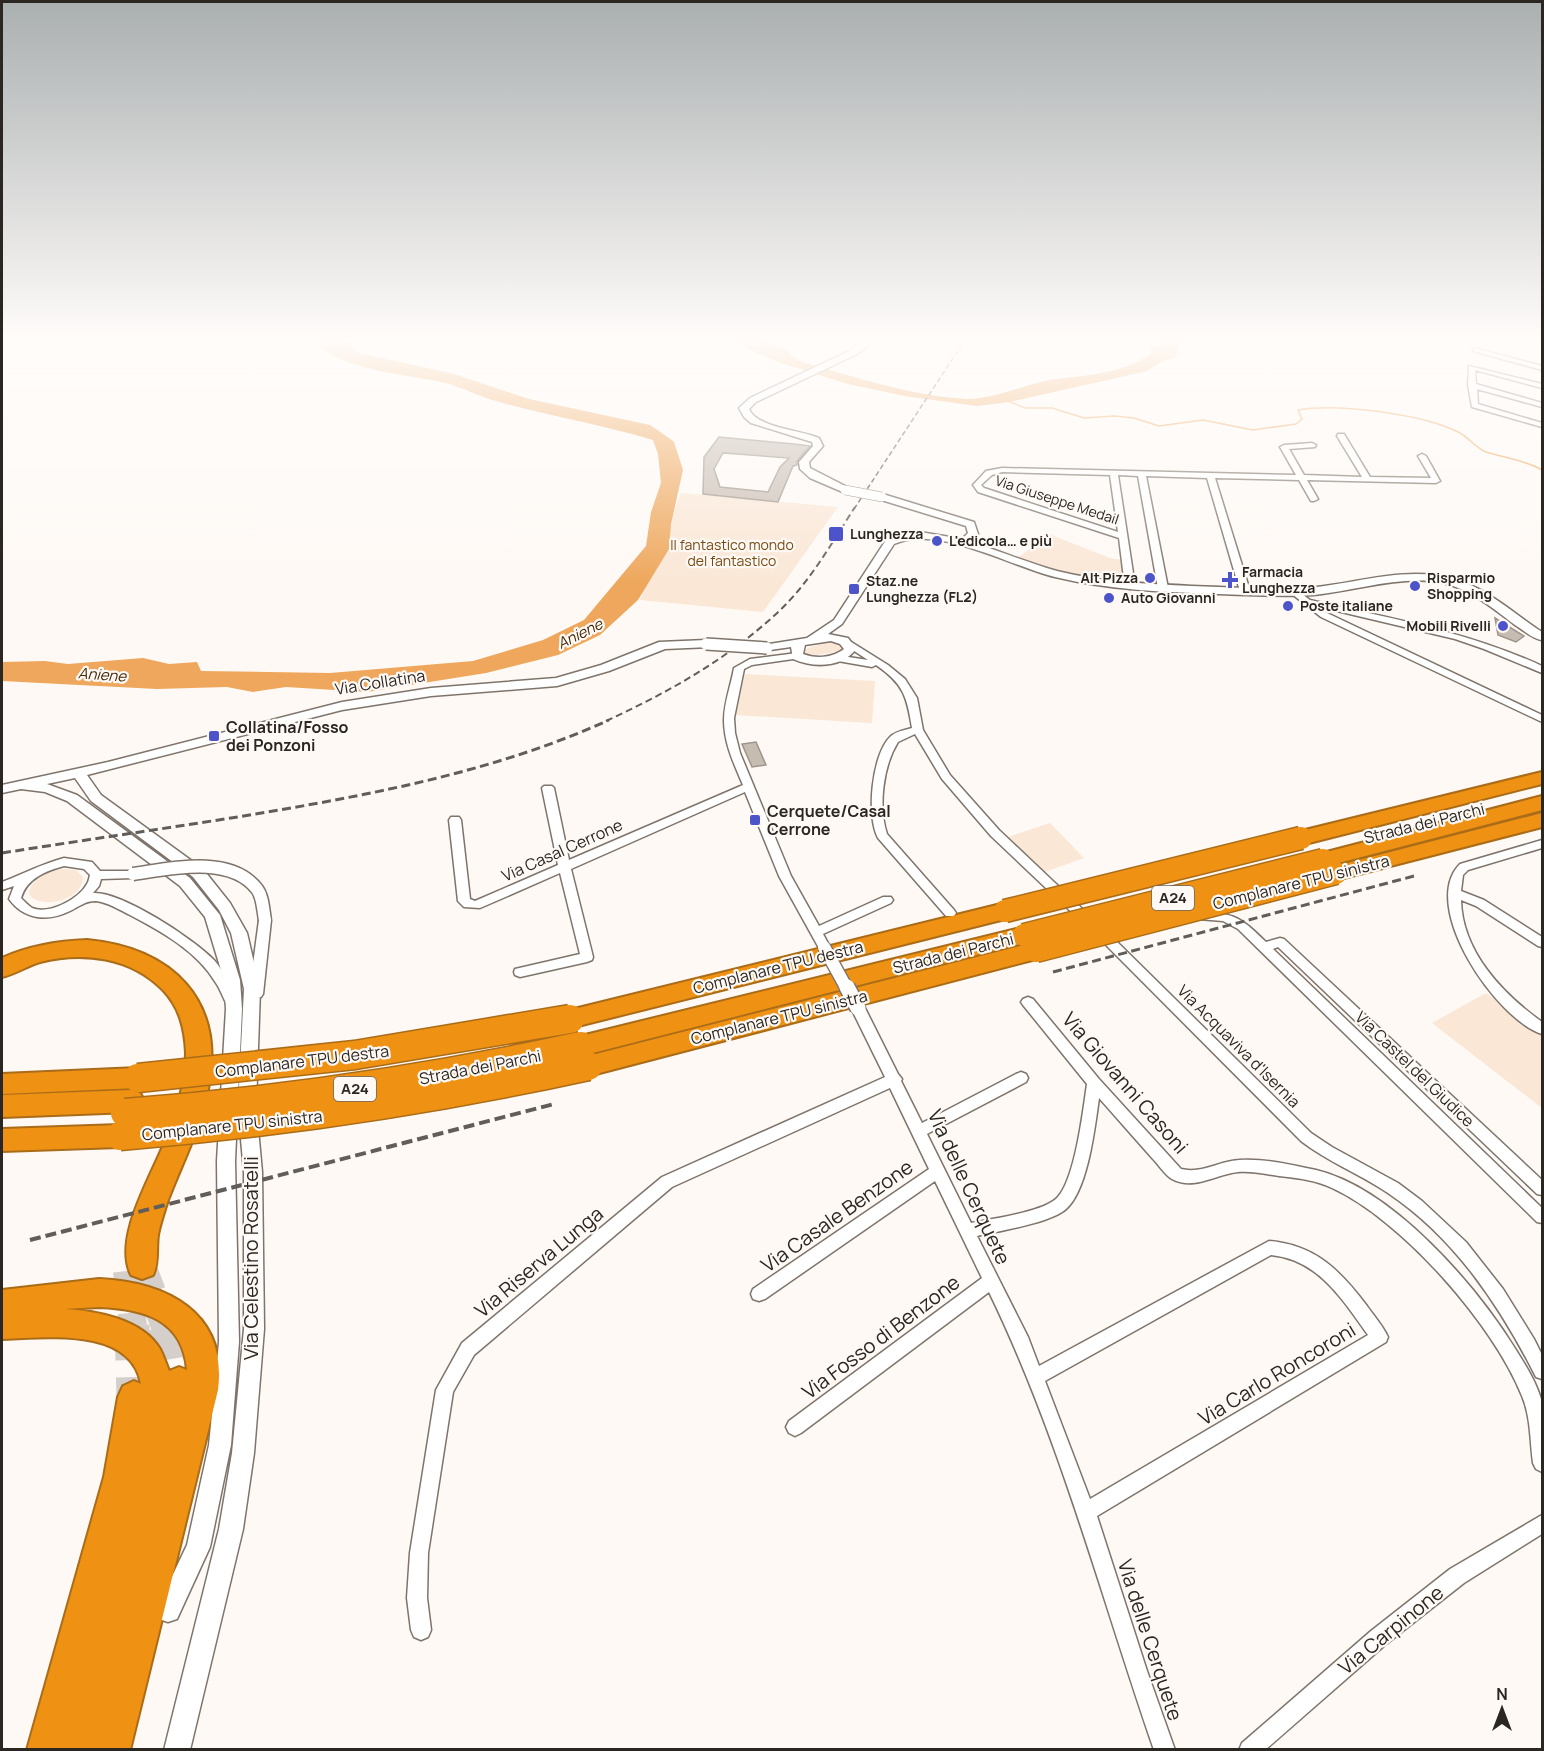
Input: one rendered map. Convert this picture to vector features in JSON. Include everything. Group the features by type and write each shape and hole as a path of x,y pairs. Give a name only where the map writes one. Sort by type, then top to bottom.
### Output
{"highway":[{"path":"1318,855 1542,778"},
{"name":"Strada dei Parchi","path":"1020,931 1318,855 1542,793"},
{"name":"Strada dei Parchi","path":"1318,855 1542,803"},
{"name":"Complanare TPU sinistra","path":"2,1142 46,1140 127,1102 239,1126 362,1110 495,1086 580,1042 1318,855 1542,820"},
{"name":"Complanare TPU destra","path":"580,1042 1020,931"},
{"path":"2,968 26,957 51,951 82,949 111,951 133,958 158,971 175,984 190,1005 197,1026 199,1044 195,1090 184,1128 143,1232 134,1268 128,1247 134,1217 172,1116 183,1076 184,1040 178,1014 168,998 153,982 130,968 108,960 78,957 49,960 28,966 2,979"},
{"name":"Strada dei Parchi","path":"2,1118 127,1102 212,1095 329,1081 580,1042"},
{"path":"2,1075 71,1076 127,1102"},
{"path":"2,1084 127,1102"},
{"name":"Strada dei Parchi","path":"2,1106 127,1102"},
{"path":"2,1304 92,1294 128,1294 149,1298 166,1306 183,1321 193,1334 202,1360 202,1387 194,1424 110,1749"},
{"path":"2,1325 68,1324 96,1327 114,1332 128,1339 141,1350 152,1364 157,1383 158,1402 153,1429 63,1749"},
{"path":"86,1749 126,1592 167,1446 179,1382"},
{"path":"46,1749 121,1477 134,1397"}],"street":[{"path":"757,422 814,439 818,446 804,462 805,469 812,475 845,490 882,497 970,524 974,529 973,534 963,544"},
{"path":"1341,436 1368,480"},
{"path":"1312,445 1284,447 1314,500"},
{"name":"Via Giuseppe Medail","path":"1122,536 981,490 977,486 989,473 999,470 1435,482 1437,479 1422,456"},
{"path":"1114,474 1130,586"},
{"path":"1142,475 1163,588"},
{"path":"1211,477 1245,591"},
{"path":"752,662 797,651 838,622 887,545 894,538 918,534 963,544 1067,578 1130,586 1295,592 1405,578 1443,579 1466,587 1542,638"},
{"path":"1295,592 1324,615 1542,719"},
{"path":"1305,601 1473,643 1516,657 1542,670"},
{"path":"835,658 848,653 850,648 838,622"},
{"path":"811,640 832,637 846,642 900,680 910,693 918,730 898,736 891,743 883,771 877,821 882,835 950,913"},
{"name":"Via Collatina","path":"2,789 109,765 342,706 420,693 557,682 605,668 663,645 706,644 767,648 797,651 804,660 835,658"},
{"path":"835,658 863,661 882,667"},
{"path":"752,662 788,665 816,660"},
{"name":"Via delle Cerquete","path":"752,662 738,669 729,717 732,743 748,787 785,876 895,1079 1022,1343 1086,1512 1137,1671 1165,1749"},
{"name":"Via Acquaviva d'Isernia","path":"918,730 946,777 995,833 1107,938 1306,1137 1331,1155 1392,1188 1436,1222 1467,1255 1492,1287 1524,1335 1542,1371"},
{"path":"78,772 75,786 87,798 94,779 109,765"},
{"name":"Via Celestino Rosatelli","path":"21,785 52,789 87,798 110,809 198,873 225,907 239,933 249,970 252,990 247,1107 253,1172 254,1329 243,1453 231,1529 177,1749"},
{"name":"Via Casal Cerrone","path":"456,820 464,899 468,904 482,903 748,787"},
{"path":"520,972 587,957 564,866 548,788"},
{"name":"Via Celestino Rosatelli","path":"87,798 185,882 212,915 232,980 234,1009 226,1161 229,1342 220,1445 198,1547 168,1610"},
{"path":"1542,844 1464,867 1457,874 1455,893 1455,917 1473,957 1488,982 1505,1001 1542,1029"},
{"path":"2,886 51,865 75,862 93,868 96,875 92,890 84,898 56,911 41,913 28,911 15,899 2,894"},
{"path":"96,875 214,868 249,880 262,899 265,920 250,1037"},
{"path":"15,899 16,891 28,876"},
{"path":"1455,893 1480,903 1542,943"},
{"path":"84,898 98,897 111,901 186,940 227,989 234,1009"},
{"path":"816,932 887,900"},
{"name":"Via Castel del Giudice","path":"1107,938 1214,915 1234,921 1542,1216"},
{"name":"Via Castel del Giudice","path":"1263,947 1280,942 1542,1189"},
{"name":"Via Giovanni Casoni","path":"1028,1002 1094,1083 1176,1174 1192,1178 1231,1167 1252,1166 1323,1179 1351,1191 1407,1232 1426,1250 1480,1312 1512,1357 1534,1404 1542,1463"},
{"path":"920,1131 1021,1077"},
{"name":"Via Riserva Lunga","path":"421,1630 417,1598 419,1553 445,1390 468,1349 667,1182 895,1079"},
{"path":"967,1231 1042,1212 1063,1203 1077,1175 1094,1083"},
{"name":"Via Casale Benzone","path":"759,1294 938,1171"},
{"name":"Via Carlo Roncoroni","path":"1035,1377 1269,1248 1296,1251 1315,1262 1337,1282 1380,1337 1086,1512"},
{"name":"Via Fosso di Benzone","path":"795,1426 991,1281"},
{"name":"Via Carpinone","path":"1249,1749 1378,1638 1457,1576 1542,1524"}],"green space":[{"name":"Il fantastico mondo del fantastico","path":"681,493 838,507 763,612 640,600"},
{"path":"1049,534 1110,558 1123,560 1126,584 1067,577 1015,560"},
{"path":"831,641 840,643 843,647 842,651 810,656 804,652 808,648"},
{"path":"745,674 875,681 872,723 736,715"},
{"path":"1050,823 1084,858 1042,873 1008,837"},
{"path":"61,869 76,870 83,877 77,891 63,900 54,902 45,902 31,897 29,892 37,879"},
{"path":"1486,993 1542,1035 1542,1108 1432,1023"}],"water":[{"name":"Aniene","path":"581,422 635,422 650,425 674,442 683,470 671,524 669,549 638,600 600,635 558,655 486,673 367,692 286,687 253,692 227,687 157,689 2,681 2,662 45,661 68,664 143,658 169,664 197,662 201,671 330,673 473,661 543,640 584,620 646,546 651,512 661,483 658,454 653,440"}],"building":[{"path":"719,437 810,446 797,461 797,465 793,466 778,502 703,494 704,457","holes":["723,453 789,458 780,467 768,492 720,487 714,469"]},
{"name":"Mobili Rivelli","path":"1495,618 1524,636 1516,642 1498,635"},
{"path":"756,742 766,765 752,767 742,744"}],"waterway":[{"path":"1146,422 1159,426 1190,422"},
{"path":"1212,422 1253,430 1299,422"},
{"path":"1430,422 1460,433 1486,452 1522,461 1542,470"}],"tunnel":[{"path":"142,1266 165,1326"},
{"path":"127,1271 133,1326"},
{"path":"132,1325 134,1397"},
{"path":"165,1325 174,1352 179,1382"}],"railway":[{"path":"854,509 911,422"},
{"path":"606,721 695,674 757,631 799,590 855,507"},
{"path":"2,853 231,818 375,792 518,755 609,720"},
{"path":"1053,972 1414,876"},
{"path":"30,1240 554,1104"}],"place":[{"name":"Lunghezza","path":"836,534"},
{"name":"L'edicola… e più","path":"937,541"},
{"name":"Alt Pizza","path":"1150,578"},
{"name":"Farmacia Lunghezza","path":"1230,580"},
{"name":"Risparmio Shopping","path":"1415,586"},
{"name":"Staz.ne Lunghezza (FL2)","path":"854,589"},
{"name":"Auto Giovanni","path":"1109,598"},
{"name":"Poste italiane","path":"1288,606"},
{"name":"Mobili Rivelli","path":"1503,626"},
{"name":"Collatina/Fosso dei Ponzoni","path":"214,736"},
{"name":"Cerquete/Casal Cerrone","path":"755,820"}]}
